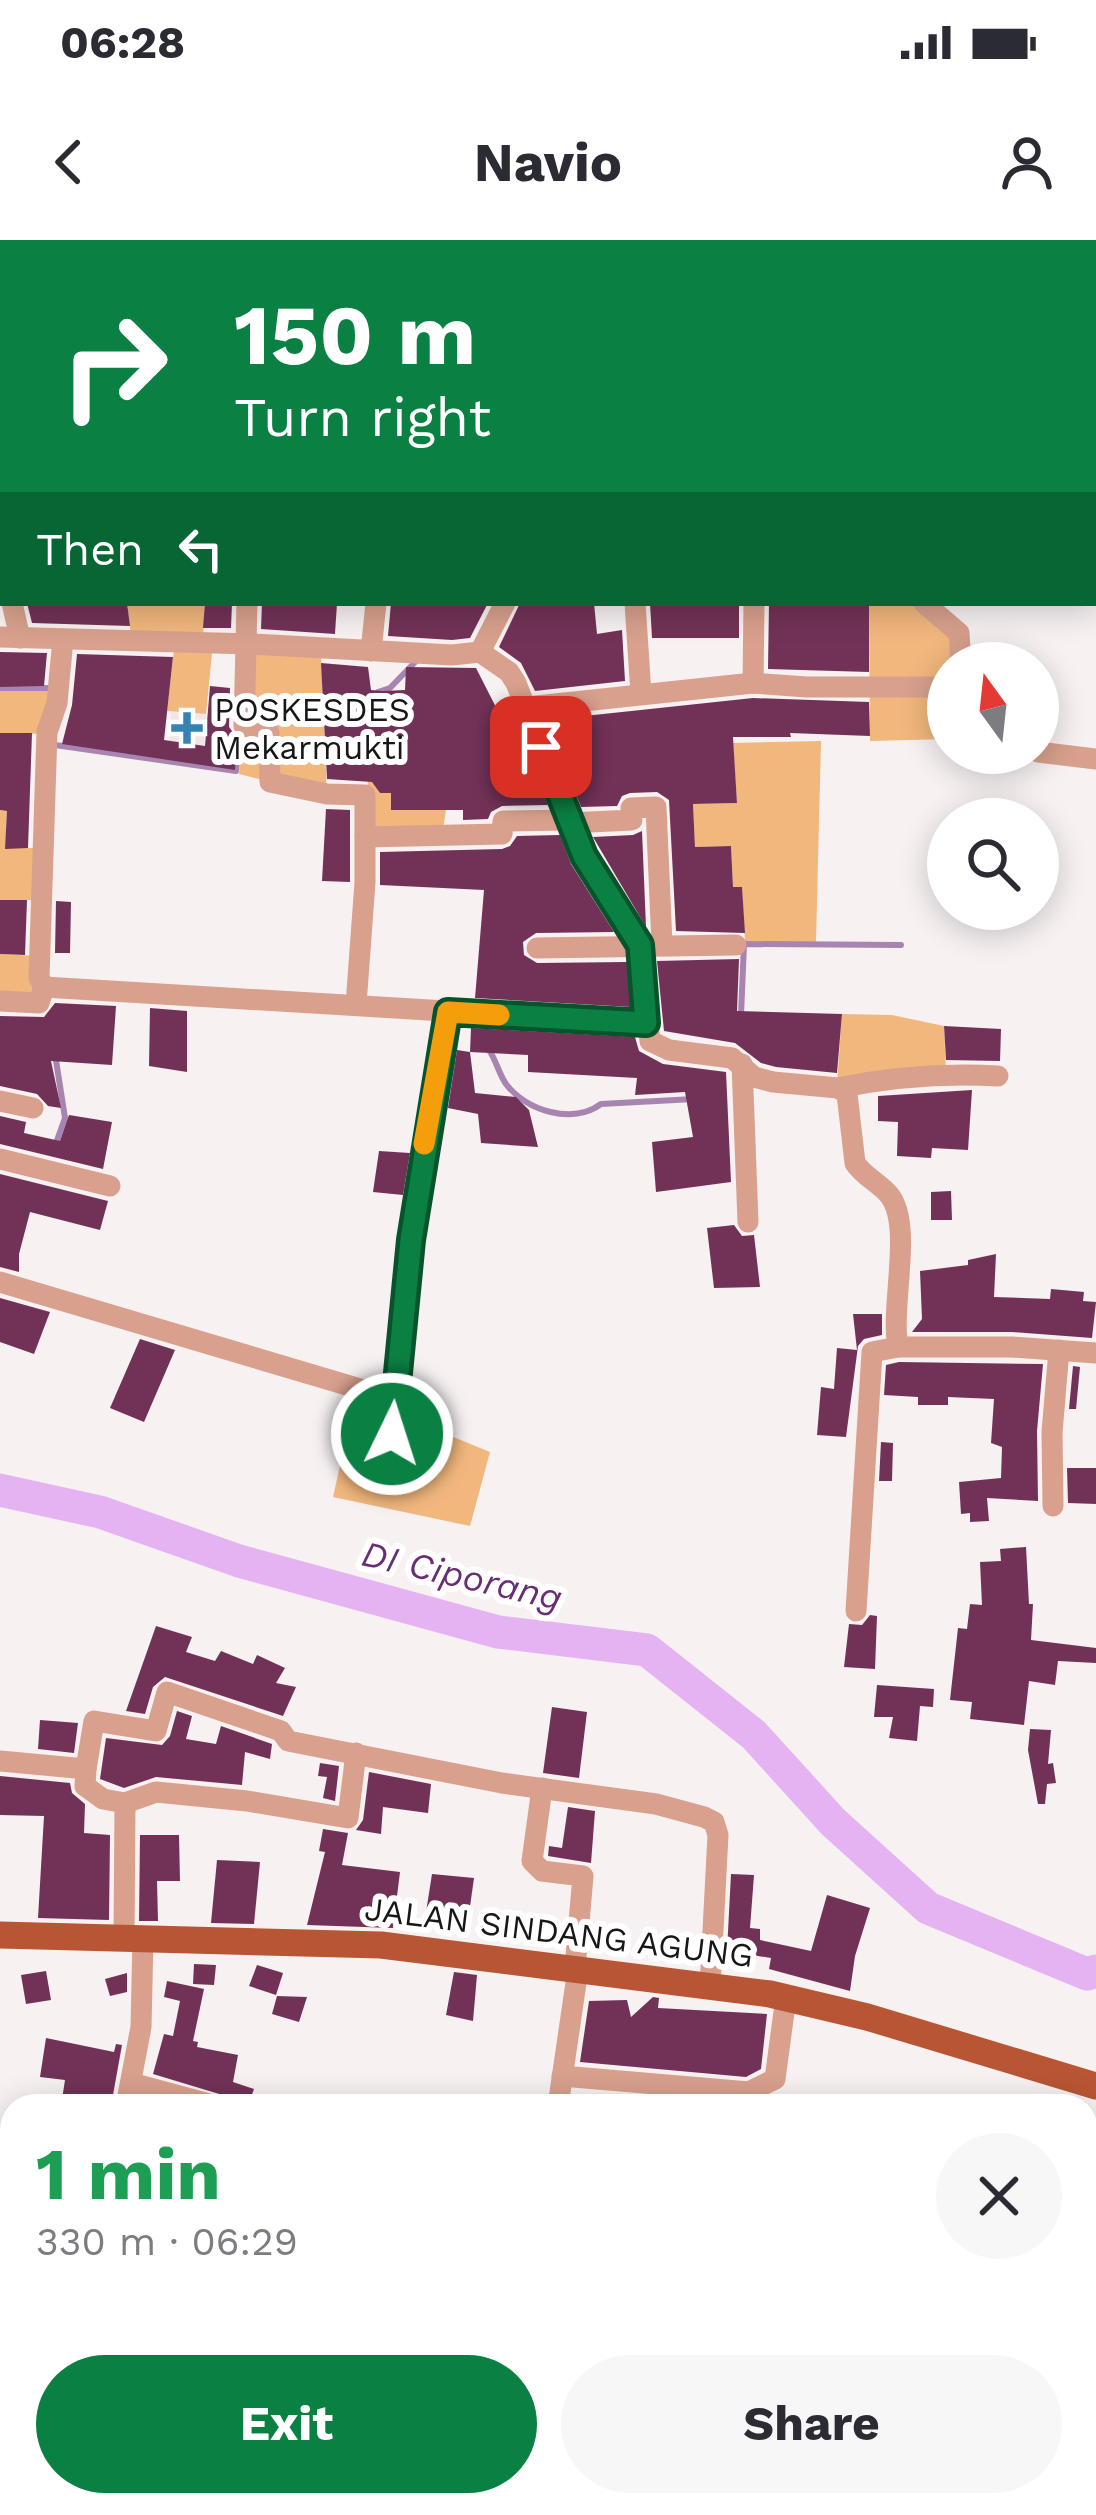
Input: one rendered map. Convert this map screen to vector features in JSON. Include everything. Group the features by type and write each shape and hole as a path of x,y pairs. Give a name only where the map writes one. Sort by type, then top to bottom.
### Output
{"main road":[{"name":"JALAN SINDANG AGUNG","path":"0,1936 382,1945 576,1968 786,1997 1096,2086"}],"street":[{"path":"12,606 10,637 452,656 480,652 508,672 584,856 651,945"},
{"path":"247,606 244,726 269,733 270,782 327,794 365,795 356,1005"},
{"path":"371,651 376,606"},
{"path":"480,652 503,606"},
{"path":"635,606 641,694"},
{"path":"753,683 754,606"},
{"path":"928,606 959,633 960,642"},
{"path":"44,987 38,978 47,732 57,703 63,639"},
{"path":"526,707 753,683 927,686"},
{"path":"1059,755 1096,759"},
{"path":"365,837 502,834 503,821 632,820 631,808 656,807 646,1023 650,1041 658,1047 732,1058 754,1077 772,1082 838,1088 906,1076 998,1076"},
{"path":"537,948 736,945"},
{"path":"0,1001 39,1004 44,987"},
{"path":"44,987 646,1023"},
{"path":"392,1434 424,1146 448,1012"},
{"path":"742,1064 748,1222"},
{"path":"838,1088 850,1102 855,1163 892,1198 896,1212 901,1249 894,1316 898,1347"},
{"path":"0,1101 33,1108"},
{"path":"0,1159 110,1186"},
{"path":"0,1282 394,1399"},
{"path":"856,1611 872,1352 898,1347 1096,1353"},
{"path":"1053,1506 1052,1432 1059,1350"},
{"path":"356,1753 348,1818 156,1792 125,1803 103,1799 85,1786 94,1721 156,1731 167,1691 281,1731 288,1741 656,1804 714,1822 718,1867 710,1987"},
{"path":"0,1760 86,1769"},
{"path":"542,1788 532,1861 542,1871 584,1876 560,2094"},
{"path":"125,1803 141,2027 129,2094"},
{"path":"562,2076 759,2090 775,2079 786,1997"}],"shaded area":[{"path":"127,606 205,606 203,638 131,635"},
{"path":"869,606 920,606 954,635 954,642 927,642 927,740 870,741"},
{"path":"174,650 212,653 206,714 167,711"},
{"path":"253,651 321,652 327,796 239,774"},
{"path":"54,689 44,734 0,733 0,690"},
{"name":"POSKESDES Mekarmukti","path":"171,712 206,714 204,746 169,741"},
{"path":"821,741 816,942 745,942 742,888 733,887 731,846 695,847 693,804 737,803 733,743"},
{"path":"368,757 446,810 442,835 367,835"},
{"path":"0,810 7,811 6,848 42,848 39,900 0,900"},
{"path":"0,954 37,956 38,1002 0,1000"},
{"path":"842,1014 892,1015 944,1026 946,1072 837,1084"},
{"path":"446,1434 490,1452 470,1526 333,1497 346,1439 390,1443"}],"building":[{"path":"28,606 127,606 130,626 32,623"},
{"path":"205,606 232,606 231,628 203,628"},
{"path":"262,606 337,606 335,634 261,629"},
{"path":"391,606 486,606 470,638 388,636"},
{"path":"519,606 594,606 597,634 622,630 625,681 535,691 521,663 499,647"},
{"path":"650,606 739,606 739,638 652,638"},
{"path":"769,606 869,606 869,672 768,669"},
{"path":"0,652 47,653 44,686 0,687"},
{"path":"77,654 173,657 164,740 205,746 210,686 230,688 229,727 238,739 235,770 62,744"},
{"path":"321,663 368,667 371,690 383,691 405,690 406,667 476,668 503,721 514,720 548,805 502,806 488,819 463,820 463,810 391,810 391,793 380,793 372,782 327,779"},
{"path":"753,698 869,702 870,736 733,737 737,803 693,804 695,847 731,846 733,887 742,887 745,933 676,931 669,800 657,792 630,793 617,806 581,807 547,720"},
{"path":"0,733 32,733 28,848 5,849 7,811 0,810"},
{"path":"326,809 350,810 350,882 322,881"},
{"path":"642,831 646,927 593,837"},
{"path":"560,835 571,864 614,932 536,933 523,942 524,955 537,963 627,962 631,1007 475,998 484,890 380,885 380,852 502,849 517,836"},
{"path":"0,900 27,900 25,955 0,954"},
{"path":"56,901 71,902 70,953 55,953"},
{"path":"739,959 737,1011 842,1014 837,1073 776,1067 761,1063 735,1043 664,1031 657,961"},
{"path":"55,1003 116,1006 112,1065 51,1061 61,1108 48,1106 37,1094 0,1086 0,1016 44,1017"},
{"path":"150,1008 187,1011 187,1072 149,1066"},
{"path":"944,1026 1001,1029 1000,1061 946,1060"},
{"path":"471,1028 635,1037 639,1051 663,1064 726,1072 731,1182 656,1192 652,1142 693,1137 685,1092 635,1095 637,1078 528,1072 528,1055 470,1052"},
{"path":"457,1050 470,1052 475,1093 516,1097 529,1110 538,1147 481,1143 478,1114 448,1108"},
{"path":"972,1090 968,1150 932,1148 931,1158 897,1156 898,1122 878,1121 878,1096"},
{"path":"69,1115 112,1122 103,1169 0,1144 0,1116 26,1122 24,1133 60,1141"},
{"path":"379,1151 410,1153 403,1195 373,1192"},
{"path":"0,1174 108,1201 100,1230 30,1212 19,1272 0,1267"},
{"path":"951,1191 952,1220 931,1220 931,1192"},
{"path":"734,1225 742,1236 754,1235 760,1287 714,1288 707,1228"},
{"path":"996,1254 994,1297 1050,1299 1051,1289 1084,1292 1083,1301 1096,1302 1092,1338 912,1332 922,1319 920,1271 968,1265 968,1260"},
{"path":"0,1298 50,1312 34,1354 0,1342"},
{"path":"853,1314 882,1314 882,1335 864,1339 858,1346 846,1437 817,1435 821,1387 834,1389 837,1348 857,1350"},
{"path":"140,1339 175,1350 144,1422 110,1408"},
{"path":"1043,1364 1038,1501 987,1498 989,1521 970,1522 970,1513 961,1514 959,1482 1001,1478 1002,1447 991,1443 994,1399 948,1397 948,1405 918,1405 918,1397 884,1395 886,1365"},
{"path":"1073,1366 1080,1367 1076,1409 1069,1409"},
{"path":"881,1442 893,1443 892,1481 879,1481"},
{"path":"1067,1468 1096,1468 1096,1504 1068,1503"},
{"path":"1026,1547 1029,1604 1033,1604 1031,1640 1096,1648 1096,1663 1058,1661 1055,1685 1029,1681 1024,1725 970,1719 972,1702 950,1700 958,1628 967,1629 970,1604 982,1605 980,1562 1001,1561 1000,1549"},
{"path":"870,1615 877,1616 875,1669 844,1667 849,1624 862,1625"},
{"path":"156,1626 192,1637 186,1652 215,1661 221,1651 253,1664 257,1655 285,1668 276,1683 296,1687 283,1716 165,1677 153,1687 145,1714 126,1711"},
{"path":"877,1685 934,1689 933,1707 920,1706 917,1741 889,1738 893,1717 874,1717"},
{"path":"552,1707 587,1712 579,1778 543,1773"},
{"path":"177,1711 192,1716 186,1739 216,1744 221,1726 272,1744 270,1759 245,1752 242,1785 156,1777 124,1788 100,1779 106,1738 162,1745 170,1736"},
{"path":"40,1720 78,1723 74,1753 38,1749"},
{"path":"1030,1729 1051,1730 1048,1764 1053,1763 1056,1783 1047,1784 1045,1804 1038,1804 1028,1750"},
{"path":"320,1763 339,1766 335,1801 323,1798 327,1777 318,1776"},
{"path":"369,1772 431,1784 428,1813 383,1807 381,1834 356,1830 363,1820"},
{"path":"0,1776 70,1783 72,1793 85,1804 84,1833 110,1835 109,1920 38,1918 44,1816 0,1815"},
{"path":"568,1807 595,1811 591,1863 548,1856 549,1846 562,1848"},
{"path":"323,1829 348,1833 342,1865 400,1872 393,1928 307,1925 325,1852 319,1851"},
{"path":"140,1835 179,1835 180,1881 157,1881 158,1921 139,1921"},
{"path":"217,1860 260,1862 254,1924 211,1923"},
{"path":"432,1874 474,1878 467,1928 424,1925"},
{"path":"731,1874 754,1875 750,1928 760,1929 760,1940 811,1951 827,1895 870,1908 850,1991 769,1969 771,1958 727,1951"},
{"path":"194,1964 216,1965 214,1985 193,1984"},
{"path":"257,1965 283,1973 276,1995 249,1986"},
{"path":"46,1971 51,2000 26,2004 21,1975"},
{"path":"454,1972 477,1975 473,2021 446,2015"},
{"path":"127,1973 127,1992 110,1996 105,1979"},
{"path":"167,1981 204,1989 193,2041 198,2042 197,2047 238,2055 233,2082 254,2089 252,2094 219,2094 153,2074 164,2034 173,2036 180,2001 164,1997"},
{"path":"277,1996 307,1997 299,2022 272,2014"},
{"path":"653,1997 659,1998 658,2008 767,2014 761,2069 746,2077 580,2062 589,2001 627,2000 631,2017"},
{"path":"46,2038 114,2052 116,2044 122,2045 113,2094 63,2094 65,2080 40,2077"}],"waterway":[{"path":"378,692 390,688 418,659"},
{"path":"0,688 50,688"},
{"path":"263,721 312,717 327,711"},
{"path":"55,745 236,771 241,729"},
{"path":"741,1015 744,944 901,945"},
{"path":"489,1050 515,1093 550,1112 577,1114 601,1104 694,1099"},
{"path":"55,1054 65,1118 55,1146"},
{"name":"DI Ciporang","path":"0,1490 100,1512 239,1561 498,1632 647,1650 754,1735 833,1822 928,1908 1087,1974 1096,1971"}],"slow traffic":[{"path":"424,1144 448,1012 499,1015"}],"place":[{"name":"POSKESDES Mekarmukti","path":"187,728"}],"route":[{"path":"392,1434 411,1240 448,1012 646,1023 640,945 584,856 541,747"}]}
